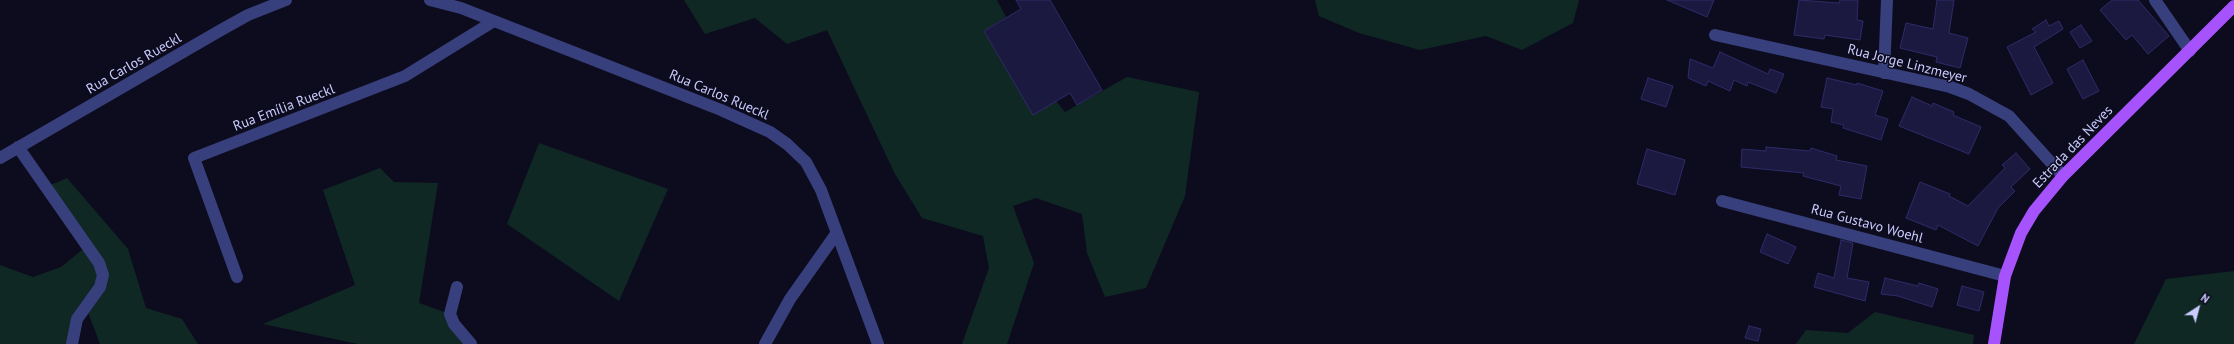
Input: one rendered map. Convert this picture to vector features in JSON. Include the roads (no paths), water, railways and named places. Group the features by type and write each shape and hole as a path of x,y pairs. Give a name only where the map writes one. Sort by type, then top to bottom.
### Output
{"main road":[{"name":"Estrada das Neves","path":"1994,344 2005,276 2021,233 2034,211 2063,176 2234,6"}],"street":[{"name":"Rua Carlos Rueckl","path":"0,158 228,26 269,6 286,0"},
{"name":"Rua Carlos Rueckl","path":"430,0 461,8 721,110 770,132 797,152 814,174 878,344"},
{"path":"1884,73 1887,0"},
{"path":"2155,0 2190,51"},
{"name":"Rua Emília Rueckl","path":"237,277 194,158 406,76 494,21"},
{"name":"Rua Jorge Linzmeyer","path":"1715,35 1950,88 1990,104 2009,116 2063,176"},
{"path":"18,147 99,263 103,275 100,287 77,318 72,344"},
{"name":"Rua Gustavo Woehl","path":"1722,201 2005,276"},
{"path":"766,344 790,299 836,234"},
{"path":"457,287 450,314 454,324 471,344"}]}
